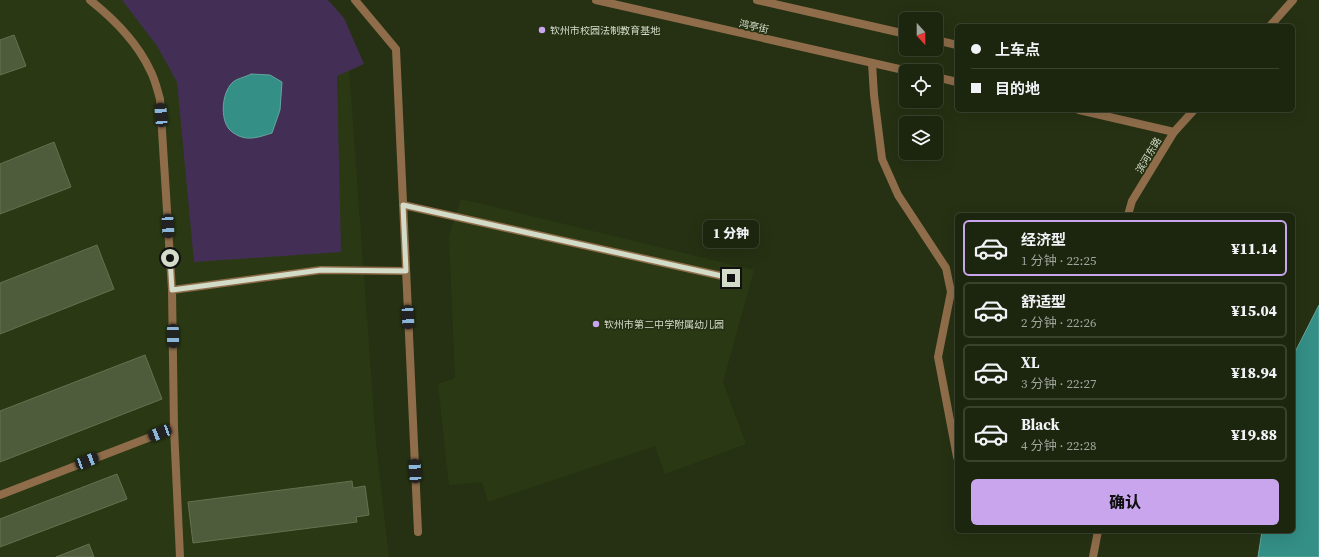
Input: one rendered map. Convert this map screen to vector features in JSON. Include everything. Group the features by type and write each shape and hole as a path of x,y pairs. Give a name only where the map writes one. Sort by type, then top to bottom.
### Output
{"street":[{"path":"90,0 108,15 134,43 150,70 160,99 172,290 174,428 180,557"},
{"path":"355,0 396,49 418,532"},
{"name":"鸿亭街","path":"596,0 899,69"},
{"path":"757,0 899,32"},
{"path":"1272,24 1293,0"},
{"path":"943,42 955,45"},
{"path":"872,63 874,95 882,158 898,195 946,268 952,292 938,358 955,447"},
{"path":"943,79 955,82"},
{"path":"1088,112 1174,132"},
{"name":"滨河东路","path":"1129,213 1132,201 1174,132 1192,112"},
{"path":"403,205 731,278"},
{"path":"172,290 321,270 406,271"},
{"path":"0,495 174,428"},
{"path":"1093,557 1098,533"}],"shaded area":[{"path":"0,0 284,0 348,54 376,444 389,557 0,557"},
{"path":"122,0 328,0 344,18 364,64 337,76 341,252 194,262 177,82 157,46"},
{"name":"钦州市第二中学附属幼儿园","path":"461,199 754,270 723,382 746,444 665,474 655,446 488,502 482,482 449,485 438,384 455,378 449,236"}],"water":[{"path":"251,74 270,75 282,82 280,110 272,133 256,138 239,136 229,129 224,119 223,112 224,99 229,87 236,80"},
{"path":"1319,305 1319,557 1258,557 1262,533 1295,533 1295,352"}],"building":[{"path":"14,35 26,66 0,75 0,40"},
{"path":"54,142 71,187 0,214 0,164"},
{"path":"97,245 114,289 0,334 0,283"},
{"path":"145,355 162,399 0,462 0,411"},
{"path":"117,474 127,499 0,547 0,519"},
{"path":"352,481 353,488 365,486 369,515 356,517 357,522 193,543 188,502"},
{"path":"89,544 94,557 56,557"}],"place":[{"name":"钦州市校园法制教育基地","path":"542,30"},
{"name":"钦州市第二中学附属幼儿园","path":"596,324"}],"route":[{"path":"170,258 172,290 321,270 406,271 403,205 731,278"}]}
